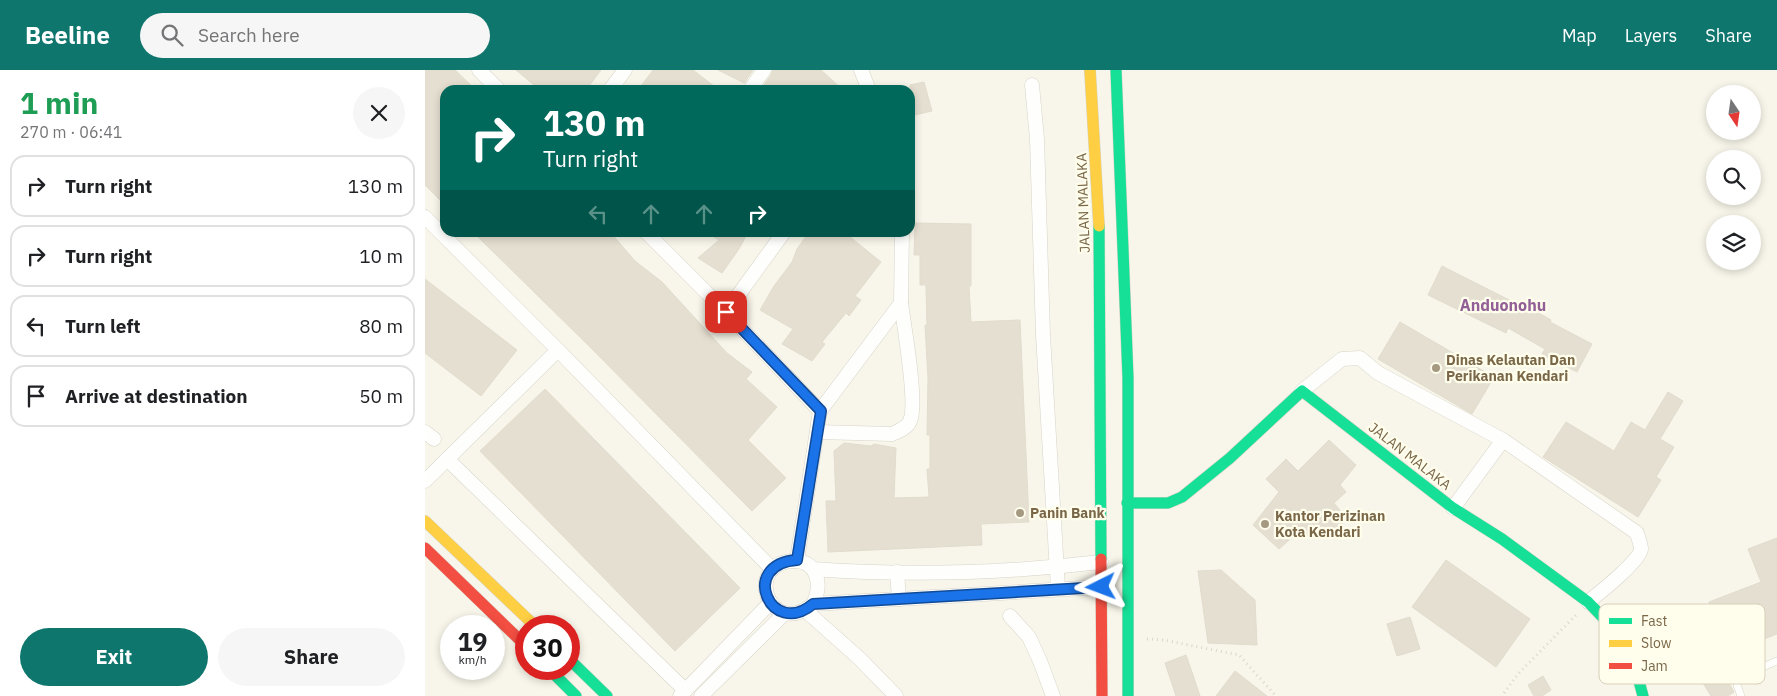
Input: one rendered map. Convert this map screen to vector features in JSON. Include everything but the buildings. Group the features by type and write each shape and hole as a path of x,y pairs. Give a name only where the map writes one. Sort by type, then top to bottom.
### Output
{"street":[{"path":"479,70 494,85"},
{"path":"614,85 625,70"},
{"path":"754,85 764,70"},
{"path":"861,70 867,85"},
{"name":"JALAN MALAKA","path":"1090,70 1099,210 1102,696"},
{"path":"1116,70 1128,378 1129,639 1127,696"},
{"path":"1032,85 1037,139 1043,335 1062,565 1070,589"},
{"path":"425,217 440,232"},
{"path":"445,237 772,568"},
{"path":"654,237 821,411"},
{"path":"726,312 780,237"},
{"path":"817,432 892,434 902,430 910,423 913,398 901,304 902,237"},
{"path":"797,560 821,411 901,304"},
{"path":"425,481 558,350"},
{"path":"1127,503 1168,503 1182,497 1231,458 1302,391 1341,359 1360,358 1378,373 1503,440 1637,533 1641,550 1639,555 1588,602"},
{"name":"JALAN MALAKA","path":"1302,391 1453,508 1502,539 1588,602 1599,613"},
{"path":"1453,508 1503,440"},
{"path":"447,459 682,693 770,603"},
{"path":"425,521 523,615"},
{"path":"425,548 515,635"},
{"path":"809,607 817,595 819,586 813,570 797,560 784,561 772,568 767,576 765,585 770,603 785,613 795,614 809,607 899,599 1101,587"},
{"path":"813,570 861,573 963,572 1101,562"},
{"path":"897,572 899,599"},
{"path":"809,607 896,696"},
{"path":"701,696 785,613"},
{"path":"1010,616 1029,636 1053,696"},
{"path":"580,670 607,696"},
{"path":"560,680 577,696"}],"lane":[{"path":"1765,667 1777,662"},
{"path":"1737,684 1741,696"}],"path":[{"path":"1503,693 1518,674 1588,602"},
{"path":"1129,639 1164,640 1239,655 1276,696"}],"traffic: fast":[{"path":"1116,70 1128,378 1128,696"},
{"path":"1099,226 1101,559"},
{"path":"1127,503 1168,503 1182,497 1230,458 1302,391 1453,508 1502,539 1588,602 1599,613"},
{"path":"580,670 607,696"},
{"path":"560,680 576,696"},
{"path":"1640,684 1643,696"}],"traffic: slow":[{"path":"1090,70 1099,226"},
{"path":"425,521 523,615"}],"traffic: jam":[{"path":"425,548 515,635"},
{"path":"1101,559 1102,696"}],"place":[{"name":"Dinas Kelautan Dan Perikanan Kendari","path":"1436,368"},
{"name":"Panin Bank","path":"1020,513"},
{"name":"Kantor Perizinan Kota Kendari","path":"1265,524"}],"district":[{"name":"Anduonohu","path":"1503,305"}],"route":[{"path":"726,312 821,411 797,560 784,561 772,568 767,576 765,585 770,603 777,609 785,613 795,614 813,604 1101,587"}]}
